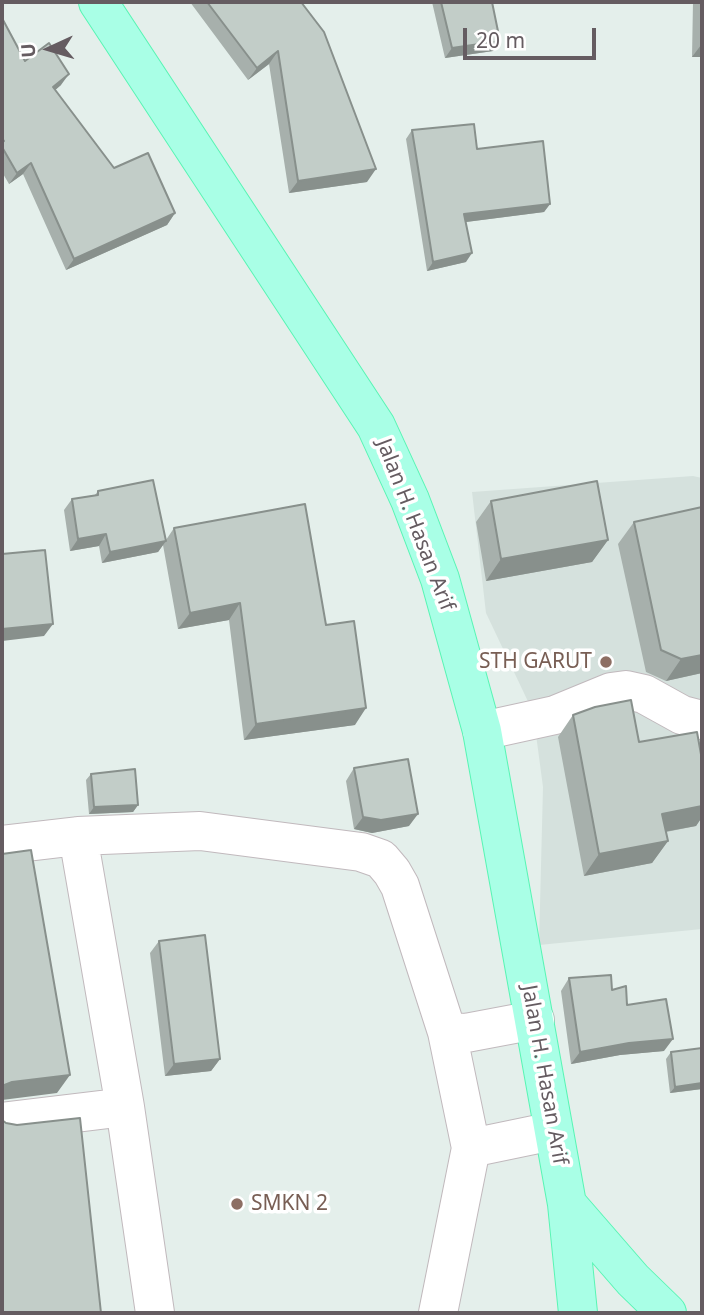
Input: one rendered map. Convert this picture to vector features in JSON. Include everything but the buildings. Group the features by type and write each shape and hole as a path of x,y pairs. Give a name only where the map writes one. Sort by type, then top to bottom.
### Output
{"main road":[{"name":"Jalan H. Hasan Arif","path":"102,3 376,426 410,500 440,579 482,731 567,1203 578,1313"},
{"path":"567,1203 633,1280 667,1313"}],"lane":[{"path":"482,731 555,715 611,692 626,690 644,694 682,715 702,720"},
{"path":"2,845 78,836 200,831 361,852 380,859 393,872 447,1032 471,1148 438,1313"},
{"path":"78,836 125,1107 155,1313"},
{"path":"447,1032 466,1033 535,1020"},
{"path":"2,1122 125,1107"},
{"path":"471,1148 553,1131"}],"shaded area":[{"name":"STH GARUT","path":"693,476 702,478 702,929 539,945 543,787 533,712 486,613 472,492"}],"place":[{"name":"STH GARUT","path":"606,662"},
{"name":"SMKN 2","path":"237,1204"}]}
